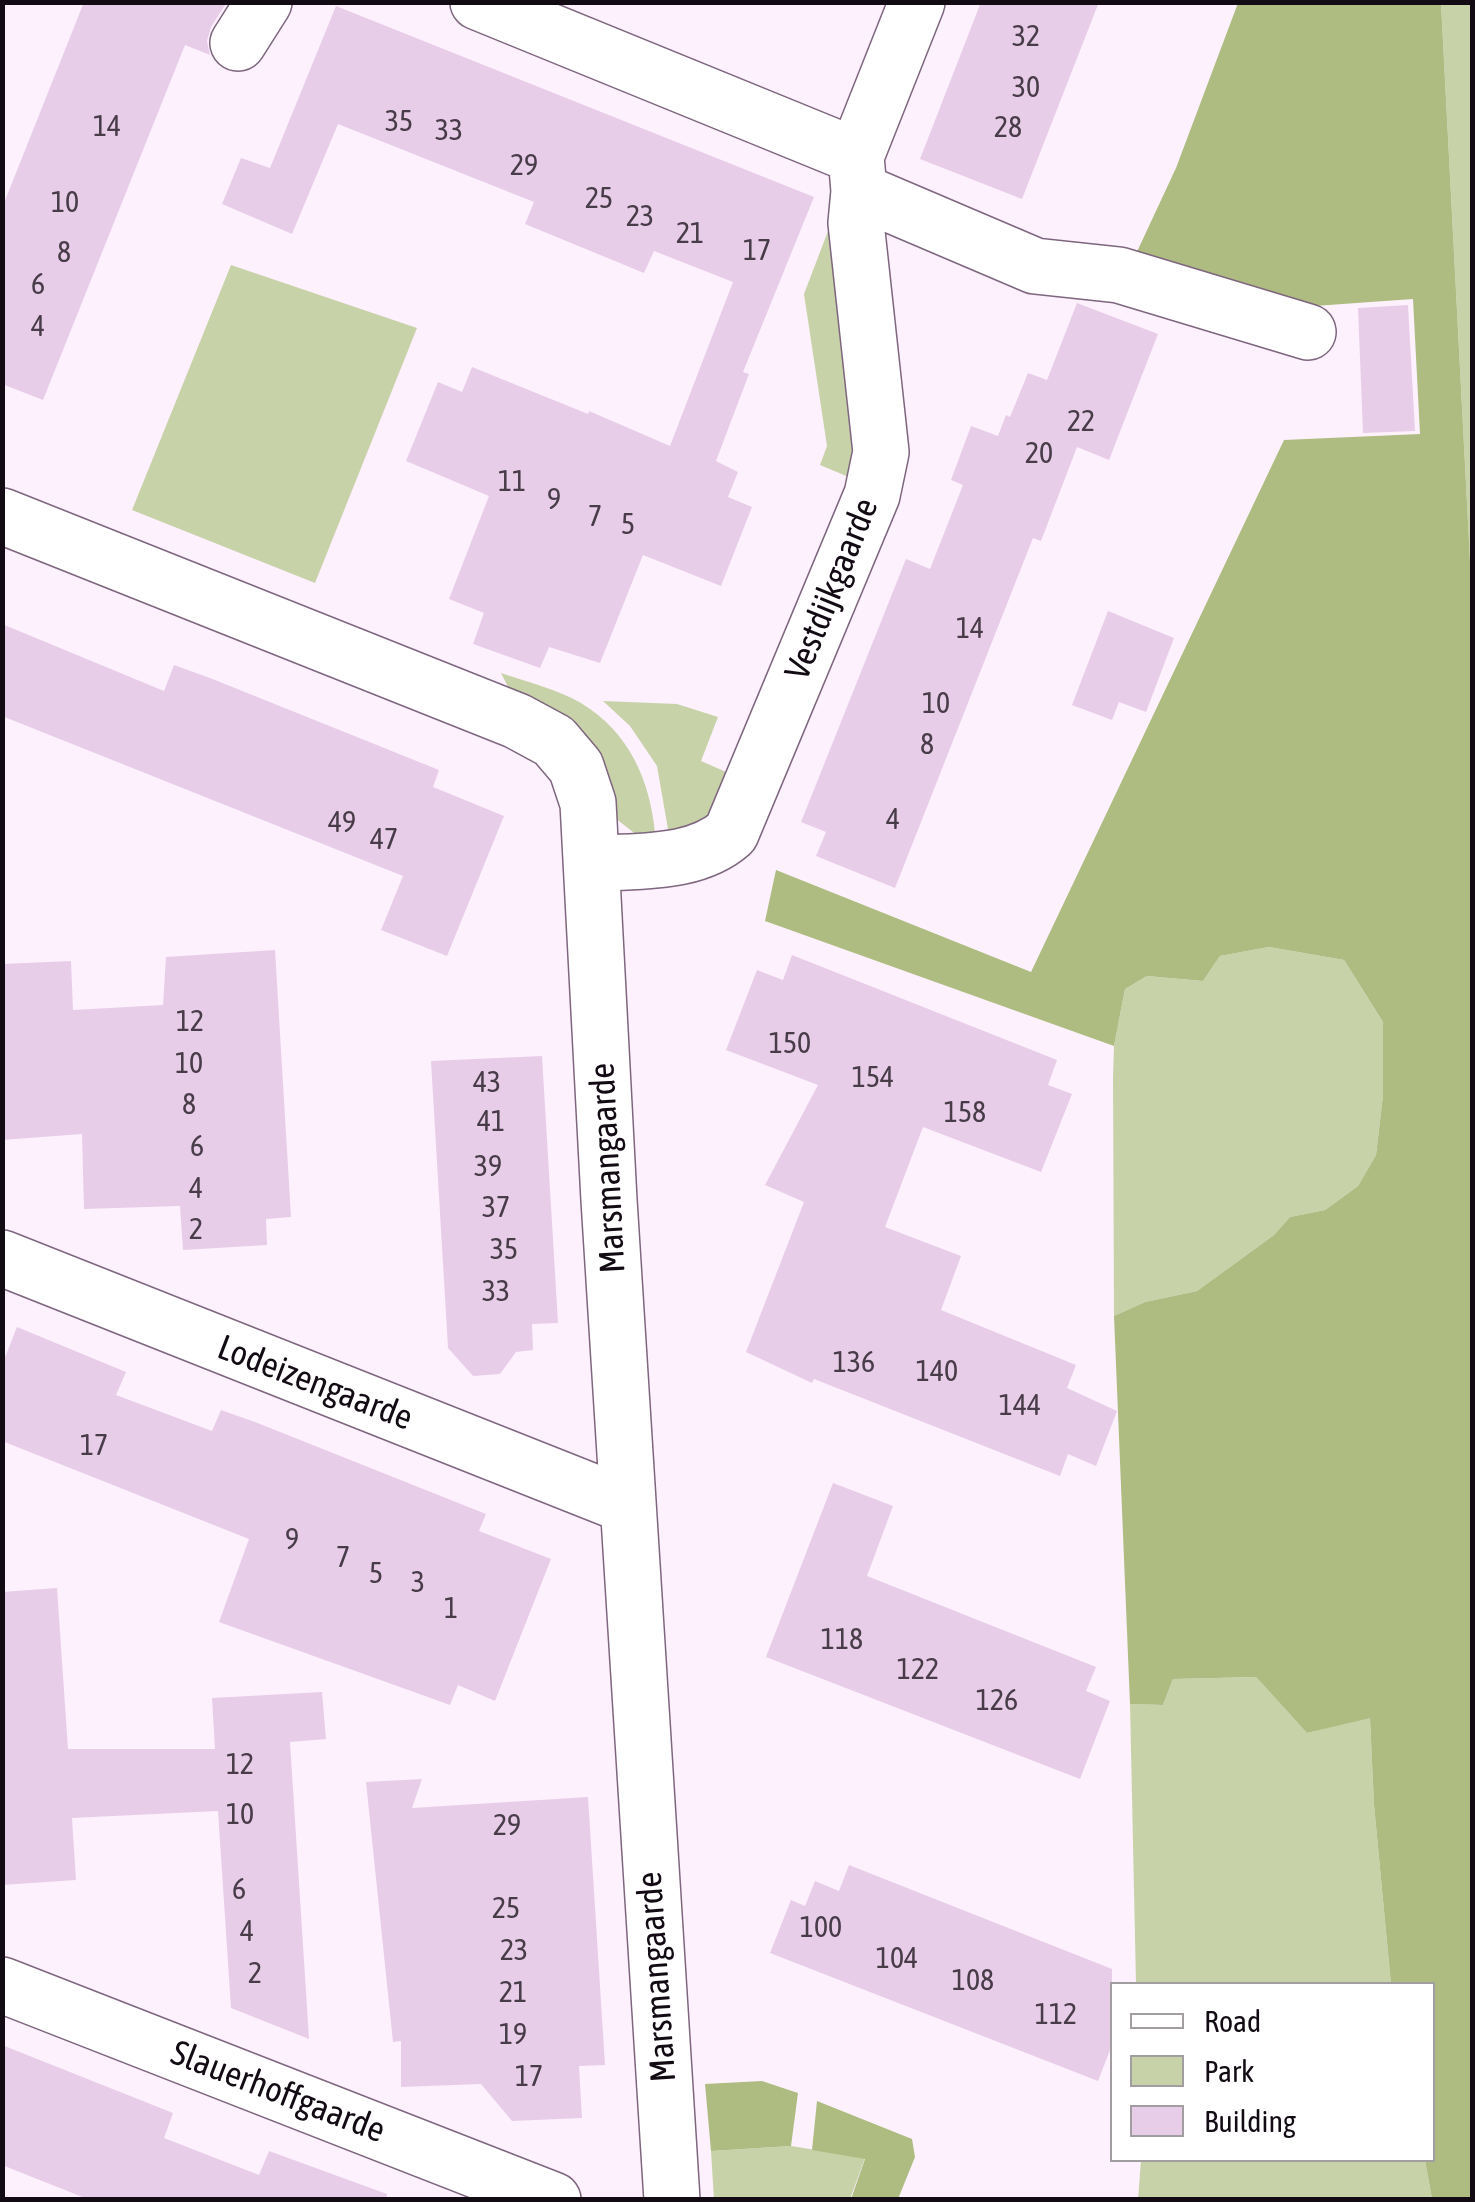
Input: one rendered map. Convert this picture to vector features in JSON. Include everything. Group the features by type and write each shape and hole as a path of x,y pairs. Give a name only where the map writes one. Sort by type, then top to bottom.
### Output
{"street":[{"path":"478,2 857,173 1035,266 1120,275 1308,332"},
{"name":"Vestdijkgaarde","path":"592,864 692,854 716,846 731,833 872,495 882,452 856,223 857,173 916,2"},
{"name":"Marsmangaarde","path":"2,516 517,721 554,741 576,767 588,802 608,1200 672,2200"},
{"name":"Lodeizengaarde","path":"2,1258 628,1506"},
{"name":"Slauerhoffgaarde","path":"2,1985 553,2200"}],"green space":[{"path":"1238,3 1441,3 1472,599 1472,2199 1432,2199 1425,2162 1435,2162 1435,1982 1391,1982 1370,1718 1307,1733 1256,1677 1173,1679 1163,1705 1130,1704 1114,1316 1145,1302 1197,1291 1274,1235 1290,1217 1325,1210 1358,1186 1376,1155 1383,1095 1383,1022 1344,960 1269,947 1220,956 1203,981 1147,976 1125,989 1114,1046 765,921 776,870 1031,972 1284,440 1420,434 1413,299 1272,309 1135,256 1176,168"},
{"path":"1441,3 1472,3 1472,599"},
{"path":"833,218 858,423 851,478 820,465 827,446 804,294"},
{"path":"231,265 417,328 315,583 132,510"},
{"path":"501,673 572,698 612,728 642,776 655,833 638,836 610,814 511,693"},
{"path":"603,701 677,704 718,717 701,761 733,775 709,813 669,835 657,766 630,726"},
{"path":"1269,947 1344,960 1383,1022 1383,1095 1376,1155 1358,1186 1325,1210 1290,1217 1274,1235 1197,1291 1145,1302 1114,1316 1114,1046 1125,989 1147,976 1203,981 1220,956"},
{"path":"1256,1677 1307,1733 1370,1717 1391,1982 1136,1982 1130,1704 1163,1705 1173,1679"},
{"path":"762,2081 798,2093 791,2146 711,2151 705,2084"},
{"path":"817,2101 912,2139 915,2157 898,2199 851,2199 865,2159 812,2150"},
{"path":"791,2146 865,2158 850,2199 714,2200 711,2151"},
{"path":"1141,2162 1425,2162 1432,2199 1138,2200"}],"building":[{"path":"84,2 227,2 211,27 207,41 210,55 185,45 43,400 2,384 2,208"},
{"path":"981,2 1099,2 1022,199 920,159"},
{"path":"336,6 814,197 743,372 749,374 716,461 738,472 728,497 752,507 721,586 643,555 600,663 549,647 540,668 473,644 484,613 449,599 489,496 406,461 438,382 462,392 472,367 670,446 733,282 654,251 644,273 525,224 534,202 338,124 292,234 222,204 241,158 270,168"},
{"path":"1077,303 1158,334 1109,460 1077,447 1041,541 1033,538 895,888 816,856 826,832 801,822 906,559 930,569 963,485 951,480 971,426 998,436 1028,373 1047,380"},
{"path":"1408,305 1415,431 1363,433 1358,308"},
{"path":"1108,611 1174,638 1146,712 1119,702 1112,720 1072,705"},
{"path":"2,624 164,691 174,665 210,678 439,770 433,787 504,816 447,956 381,930 403,876 2,716"},
{"path":"275,950 291,1217 266,1219 267,1245 183,1250 180,1206 84,1209 82,1134 2,1140 2,964 71,961 73,1010 163,1005 166,957"},
{"path":"792,955 1057,1060 1048,1085 1072,1094 1041,1172 923,1127 885,1227 961,1256 941,1310 1076,1365 1067,1388 1117,1411 1096,1466 1068,1454 1060,1476 814,1379 812,1383 746,1352 804,1202 765,1185 818,1085 726,1050 757,970 783,980"},
{"path":"542,1056 558,1323 532,1324 533,1350 516,1352 500,1374 473,1376 448,1348 431,1061"},
{"path":"17,1327 126,1372 116,1395 212,1431 221,1410 255,1422 486,1514 479,1531 551,1559 495,1701 458,1685 450,1705 219,1622 249,1539 2,1441 2,1365"},
{"path":"833,1483 893,1506 867,1576 1096,1667 1086,1691 1110,1701 1080,1779 766,1657"},
{"path":"57,1588 68,1749 215,1749 212,1698 322,1692 326,1739 290,1742 309,2039 231,2008 218,1811 72,1818 76,1880 2,1885 2,1592"},
{"path":"422,1779 412,1808 588,1797 605,2065 579,2066 582,2118 512,2121 481,2084 401,2087 401,2041 393,2042 366,1782"},
{"path":"849,1865 1112,1969 1110,2050 1098,2081 770,1953 791,1900 805,1906 815,1881 839,1891"},
{"path":"2,2045 173,2113 164,2138 259,2175 269,2151 387,2194 386,2200 90,2200 2,2165"}]}
